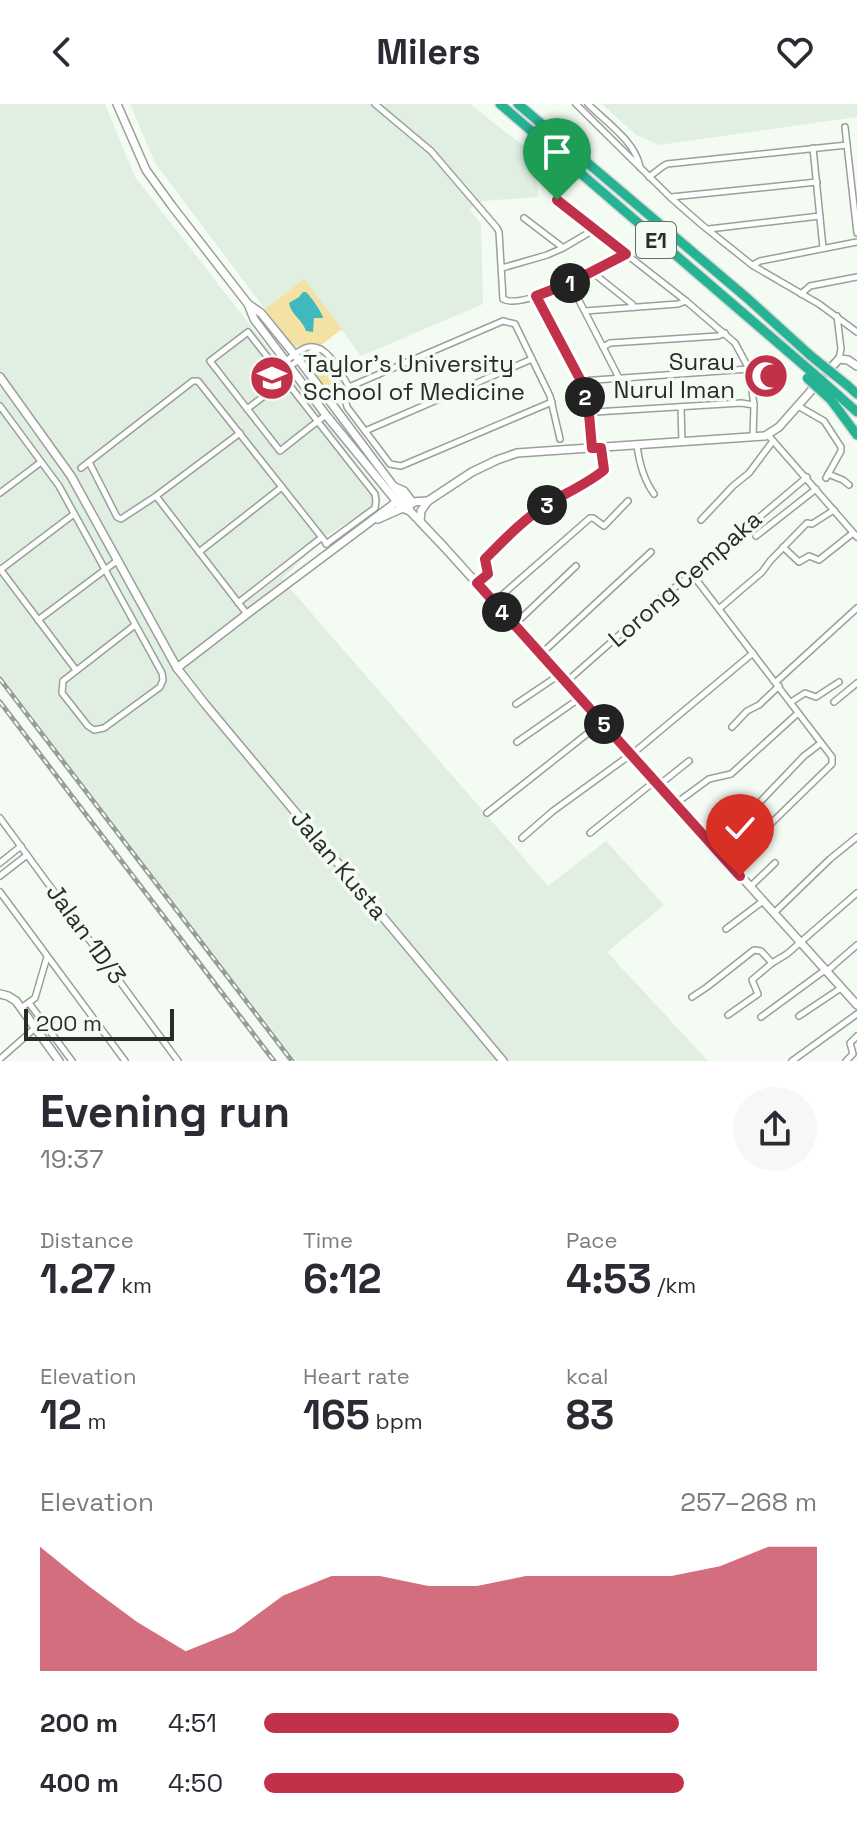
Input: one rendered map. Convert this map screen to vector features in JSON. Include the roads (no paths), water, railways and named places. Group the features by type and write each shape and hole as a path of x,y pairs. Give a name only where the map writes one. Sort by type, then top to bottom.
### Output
{"highway":[{"name":"E1","path":"500,104 799,362 802,371 835,398"},
{"name":"E1","path":"518,104 811,356 854,389"},
{"path":"835,398 857,412"},
{"path":"835,398 857,435"}],"street":[{"path":"117,104 154,182 365,463 855,1000"},
{"path":"375,104 431,151 499,232 503,299 512,302 536,296 570,283 626,254"},
{"path":"576,104 670,197 752,265 837,316 857,332"},
{"path":"588,104 629,144 640,168"},
{"path":"845,127 857,233"},
{"path":"649,177 667,164 847,145"},
{"path":"813,148 823,248"},
{"path":"670,197 817,182"},
{"path":"554,184 557,200 735,343 749,369 754,405 753,437"},
{"path":"708,229 820,216"},
{"path":"524,218 563,248"},
{"path":"502,268 563,248 595,229"},
{"path":"752,265 857,242"},
{"path":"592,272 634,307"},
{"path":"801,294 810,286 857,277"},
{"path":"570,283 619,378"},
{"path":"536,296 581,381 589,414 592,448"},
{"path":"585,311 686,301"},
{"path":"248,304 261,313 369,452 390,488 404,491 406,506"},
{"path":"701,520 749,473 779,427 839,359 841,349 837,316"},
{"path":"552,402 401,466 390,464 344,399 345,390 349,387 503,321 515,324 532,359 552,402 560,439"},
{"path":"177,668 343,537 375,508 376,501 375,494 318,421 285,380 248,332 210,361 280,451 318,421 326,415"},
{"path":"603,347 610,343 725,333"},
{"path":"288,364 303,349 311,346 321,349 349,387"},
{"path":"365,431 532,359"},
{"path":"839,359 857,366"},
{"path":"581,381 749,369"},
{"name":"Jalan Kusta","path":"0,377 71,476 177,668 503,1061"},
{"path":"247,409 285,380"},
{"path":"81,468 193,381 198,381 329,548"},
{"path":"589,414 741,403 754,405"},
{"path":"0,406 2,414 59,486 162,673 160,687 97,730 88,726 62,693 61,686 76,670 135,625"},
{"path":"798,406 824,421 841,447 827,476 849,485"},
{"path":"681,407 682,443"},
{"path":"89,462 118,518 123,518 240,433"},
{"path":"420,521 421,511 427,503 472,472 517,453 771,438 855,535 819,560 809,556 799,562 783,547"},
{"path":"637,445 643,472 654,494"},
{"path":"477,583 488,574 485,559 519,527 543,507 603,471 601,448"},
{"path":"365,463 364,453 369,452"},
{"path":"0,493 41,462"},
{"name":"Lorong Cempaka","path":"565,682 807,477"},
{"path":"199,552 282,487"},
{"path":"374,520 381,513 390,488"},
{"path":"756,536 816,489"},
{"path":"156,496 247,614"},
{"path":"494,602 590,518 604,526 628,501"},
{"path":"381,513 427,503"},
{"path":"343,537 406,506"},
{"path":"720,608 762,572 807,523 812,524 834,510"},
{"path":"74,514 0,570 76,670"},
{"path":"238,603 321,538"},
{"path":"540,654 651,552"},
{"path":"38,620 118,560"},
{"path":"514,625 576,566"},
{"path":"692,574 778,684 833,761 732,866"},
{"path":"732,727 747,711 759,705 857,608"},
{"path":"522,838 753,653"},
{"path":"516,704 559,675"},
{"path":"791,702 805,693 816,697 839,682"},
{"path":"834,702 857,683"},
{"path":"517,742 580,698"},
{"path":"675,804 709,779 731,774 798,713"},
{"path":"487,813 602,722"},
{"path":"716,848 804,756 821,743"},
{"path":"590,833 689,761"},
{"name":"Jalan 1D/3","path":"0,818 178,1061"},
{"path":"774,913 857,837"},
{"path":"0,863 21,846"},
{"path":"0,876 27,855"},
{"path":"750,887 775,863"},
{"path":"0,892 125,1061"},
{"path":"728,1015 758,994 752,980 801,943 857,893"},
{"path":"726,929 763,901"},
{"path":"761,1017 857,945"},
{"path":"692,997 754,950 761,951 772,963"},
{"path":"21,1008 35,998 48,956"},
{"path":"799,1016 841,988"},
{"path":"0,994 8,996 21,1008 59,1061"},
{"path":"29,1003 72,1061"},
{"path":"792,1061 857,1014"},
{"path":"0,1059 35,1028"},
{"path":"846,1061 852,1056 849,1045 857,1036"}],"water":[{"path":"303,292 311,297 323,318 314,318 313,332 306,331 289,303"}],"railway":[{"path":"0,679 292,1061"},
{"path":"0,702 274,1061"}],"place":[{"name":"Surau Nurul Iman","path":"766,376"},
{"name":"Taylor's University School of Medicine","path":"272,378"}]}
